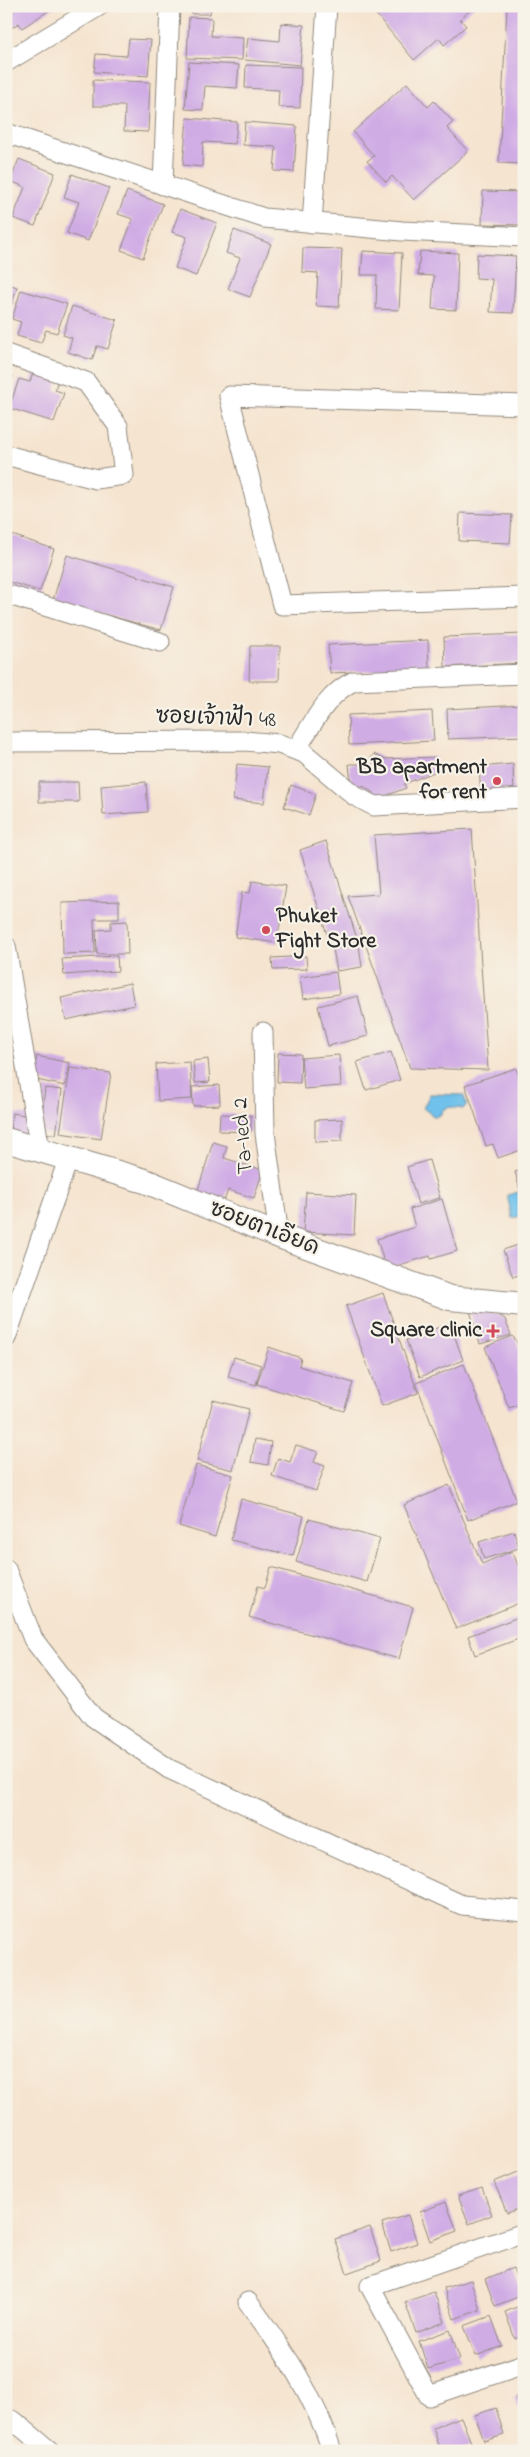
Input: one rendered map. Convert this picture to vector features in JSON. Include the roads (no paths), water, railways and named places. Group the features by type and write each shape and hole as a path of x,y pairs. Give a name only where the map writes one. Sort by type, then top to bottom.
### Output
{"street":[{"path":"6,62 99,6"},
{"path":"163,185 170,6"},
{"path":"312,223 327,6"},
{"path":"6,133 264,218 402,231 524,237"},
{"path":"6,354 86,382 118,426 124,475 96,479 6,455"},
{"path":"524,405 229,396 282,605 524,596"},
{"path":"6,594 160,642"},
{"path":"296,750 332,697 354,681 524,674"},
{"name":"ซอยเจ้าฟ้า 48","path":"6,742 245,741 279,744 304,753 355,796 374,806 524,798"},
{"path":"6,946 40,1150"},
{"name":"Ta-Ied 2","path":"264,1032 265,1133 279,1236"},
{"name":"ซอยตาเอียด","path":"6,1140 145,1181 279,1236 450,1298 524,1305"},
{"path":"6,1338 68,1158"},
{"path":"6,1569 33,1639 93,1718 169,1769 462,1905 524,1911"},
{"path":"524,2233 370,2286 429,2396 524,2364"},
{"path":"248,2302 281,2347 307,2393 332,2451"},
{"path":"6,2418 14,2422 50,2451"}],"water":[{"path":"430,1094 463,1095 467,1104 463,1109 449,1107 442,1110 441,1114 435,1117 423,1108"},
{"path":"519,1192 524,1215 512,1218 507,1195"}],"place":[{"name":"BB apartment for rent","path":"497,781"},
{"name":"Phuket Fight Store","path":"266,930"},
{"name":"Square clinic","path":"493,1331"}]}
